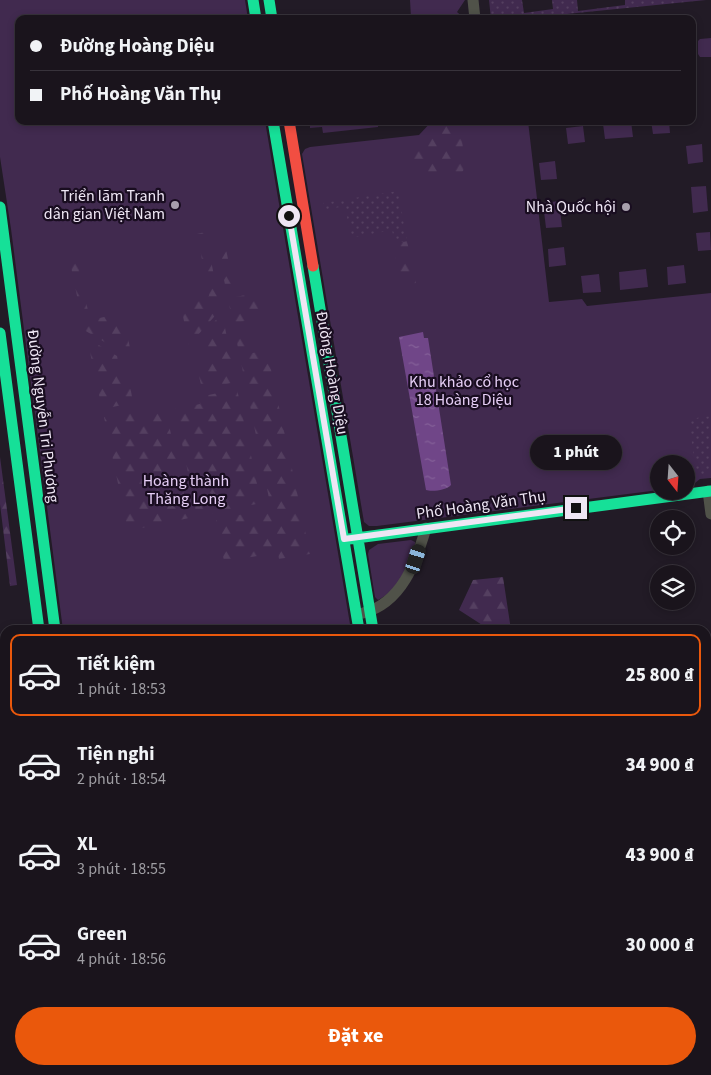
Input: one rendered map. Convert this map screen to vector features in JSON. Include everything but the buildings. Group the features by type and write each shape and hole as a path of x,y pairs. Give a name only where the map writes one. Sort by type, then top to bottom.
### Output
{"street":[{"path":"253,0 255,15"},
{"path":"269,0 271,15"},
{"path":"473,0 475,15"},
{"name":"Đường Hoàng Diệu","path":"274,125 358,625"},
{"name":"Đường Hoàng Diệu","path":"290,125 372,625"},
{"name":"Đường Nguyễn Tri Phương","path":"0,207 54,625"},
{"name":"Đường Nguyễn Tri Phương","path":"0,333 38,625"},
{"path":"709,491 711,514"},
{"name":"Phố Hoàng Văn Thụ","path":"344,539 709,491"},
{"path":"356,614 370,611 390,598 407,577 416,559 426,528"}],"green space":[{"name":"Hoàng thành Thăng Long","path":"0,0 245,0 247,15 15,15 15,125 266,125 350,625 62,625 0,157"},
{"path":"410,0 465,0 457,12 460,15 411,15"},
{"path":"489,0 522,0 524,13 553,9 552,0 577,0 578,11 625,5 625,0 706,0 557,15 491,15"},
{"path":"711,38 711,57 700,57 698,54 698,41"},
{"path":"310,125 378,125 378,127 323,133 322,127 310,128"},
{"name":"Khu khảo cổ học 18 Hoàng Diệu","path":"428,125 528,125 549,302 582,299 587,306 711,293 711,478 700,479 695,483 695,455 650,455 650,491 377,526 369,526 364,522 302,154 305,149 419,135"},
{"path":"445,125 460,125 465,165 461,173 426,178 425,173 412,175 408,150"},
{"path":"603,125 632,125 633,137 605,139"},
{"path":"652,125 669,125 670,133 653,134"},
{"path":"583,126 585,142 568,144 566,128"},
{"path":"702,144 703,162 688,164 686,146"},
{"path":"555,161 557,179 541,180 539,163"},
{"path":"706,186 708,211 693,213 691,187"},
{"path":"398,191 407,241 395,243 392,230 351,238 345,206 324,210 323,203"},
{"path":"559,201 562,227 546,228 543,203"},
{"path":"205,232 221,309 189,345 180,302 209,296 197,234"},
{"path":"710,232 711,250 698,251 696,233"},
{"path":"223,234 234,289 230,290 231,298 255,293 260,317 241,322 248,354 267,350 310,554 279,559 278,553 224,561 216,520 271,508 215,236"},
{"path":"407,241 416,283 401,285 393,244"},
{"path":"564,247 566,265 549,267 548,249"},
{"path":"76,255 90,320 123,313 132,358 84,330 69,257"},
{"path":"684,265 686,283 668,285 667,267"},
{"path":"646,269 648,287 620,290 619,272"},
{"path":"599,274 601,292 583,293 581,276"},
{"path":"222,313 236,382 202,389 198,372 209,369 202,336"},
{"path":"87,338 117,356 123,386 130,385 133,403 102,409"},
{"path":"237,389 261,503 197,517 175,409 200,404 199,397"},
{"path":"139,410 140,416 166,411 189,518 128,531 104,417"},
{"path":"711,416 711,473 696,475 689,419"},
{"path":"0,457 17,585 10,586 0,504"},
{"path":"411,540 415,542 415,545 401,577 385,596 378,600 375,597 369,550 378,544"},
{"path":"503,577 510,625 482,625 459,610 473,580"}],"water":[{"path":"423,332 424,338 428,338 451,485 435,491 426,490 399,337"}],"traffic: fast":[{"path":"253,0 255,15"},
{"path":"269,0 271,15"},
{"path":"274,125 358,625"},
{"path":"0,207 54,625"},
{"path":"313,266 372,625"},
{"path":"0,333 38,625"},
{"path":"349,539 711,491"}],"traffic: jam":[{"path":"290,125 313,266"}],"place":[{"name":"Triển lãm Tranh dân gian Việt Nam","path":"175,205"},
{"name":"Nhà Quốc hội","path":"626,207"}],"route":[{"path":"289,216 344,539 576,508"}]}
